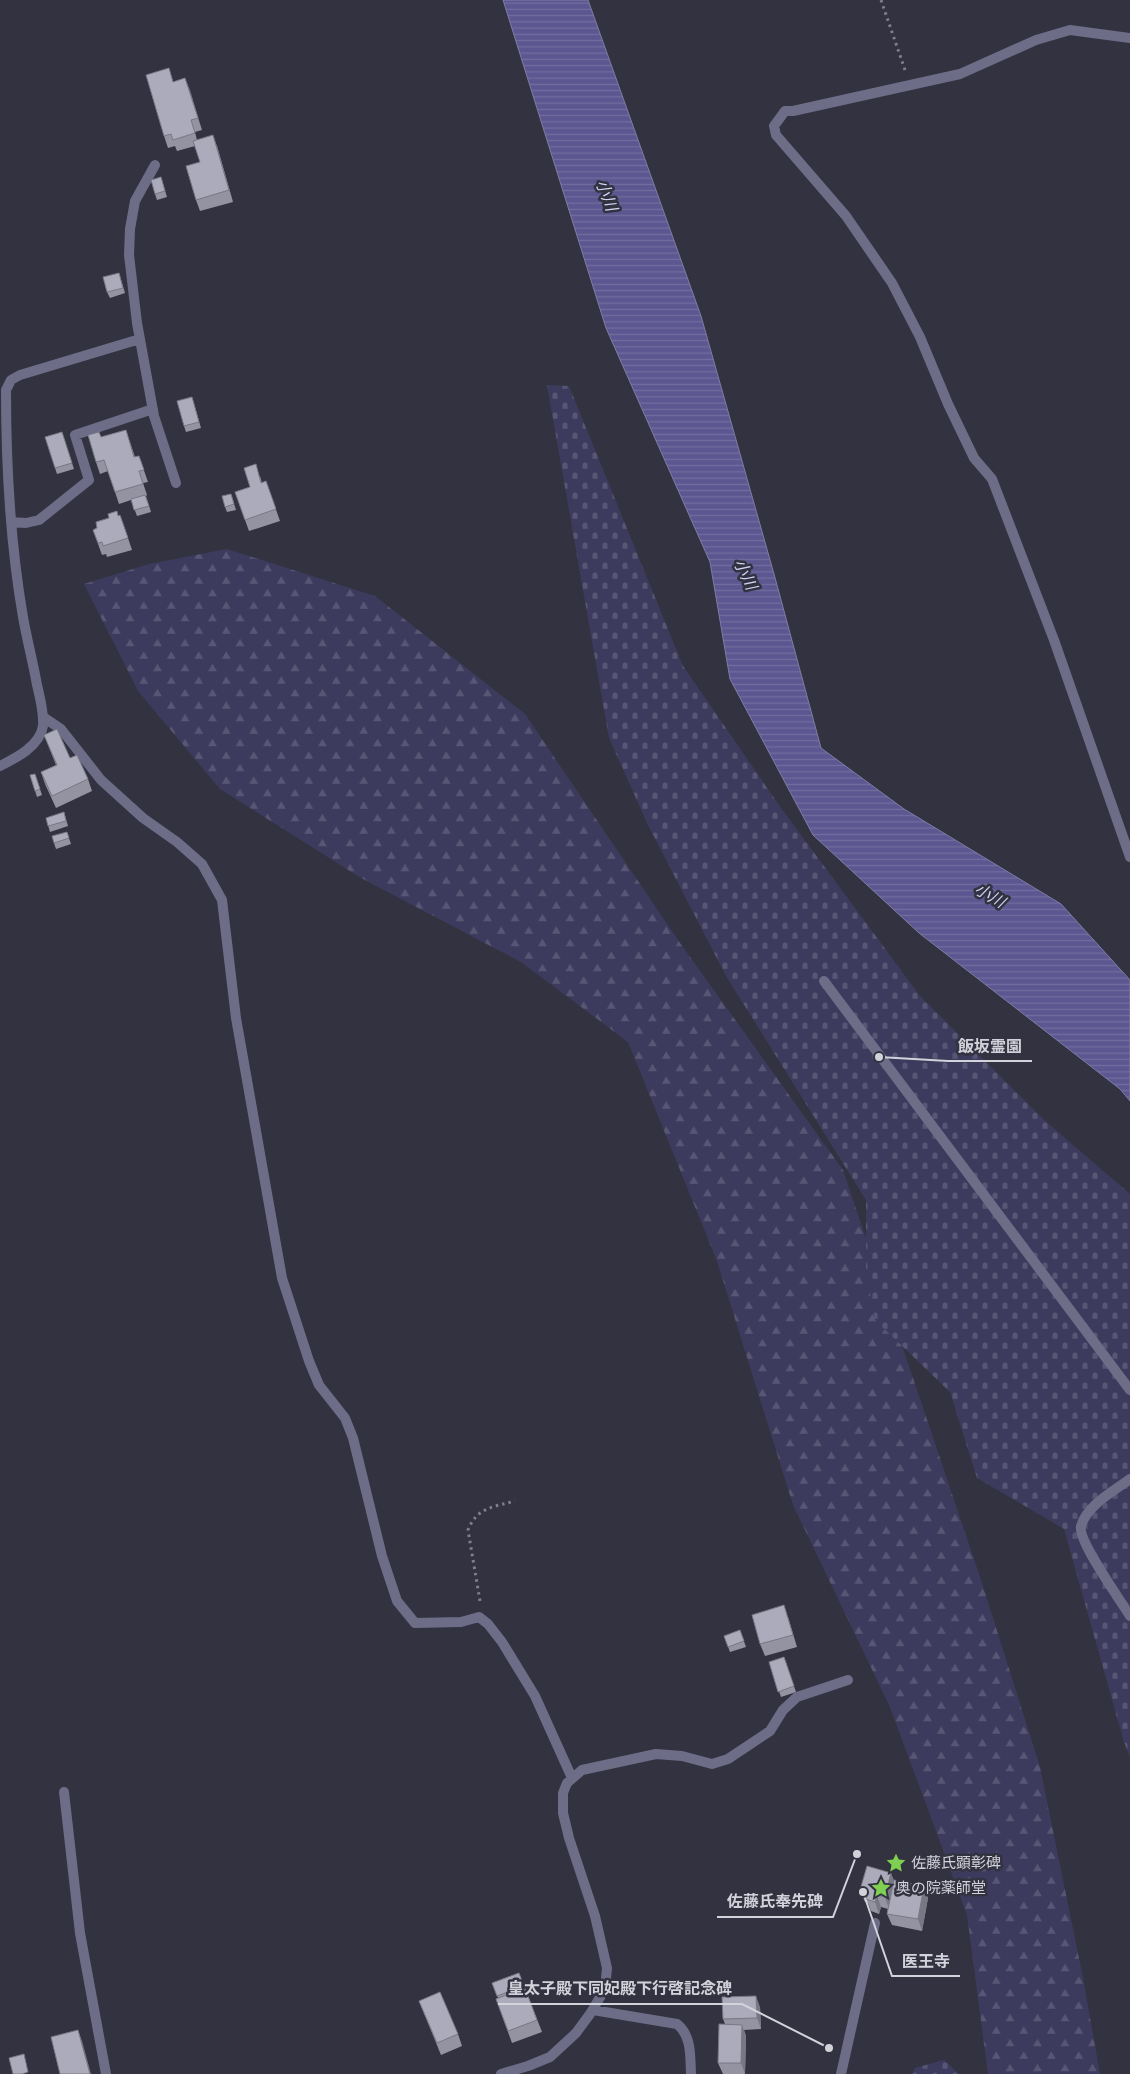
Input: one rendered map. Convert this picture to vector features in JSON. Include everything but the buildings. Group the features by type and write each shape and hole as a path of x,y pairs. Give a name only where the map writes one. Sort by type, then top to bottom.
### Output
{"street":[{"path":"1130,38 1070,30 1036,40 960,74 785,111 774,126 776,135 846,216 892,283 920,337 948,404 974,458 992,479 1054,640 1130,857"},
{"path":"155,166 135,201 130,229 129,255 140,339 153,409 176,483"},
{"path":"0,766 16,758 35,742 43,728 43,717 23,617 8,495 6,390 11,380 54,364 140,339"},
{"path":"11,522 26,523 39,520 89,480 75,435 153,409"},
{"path":"43,717 61,729 101,780 143,818 177,842 202,864 212,879 222,900 236,1018 282,1278 309,1362 319,1385 345,1418 353,1438 382,1556 396,1601 416,1624 461,1622 479,1617 484,1621 502,1642 535,1696 572,1778"},
{"path":"824,981 1130,1390"},
{"path":"1130,1479 1092,1507 1080,1531 1090,1554 1130,1616"},
{"path":"501,2074 550,2057 576,2033 593,2010 605,1989 607,1968 595,1916 569,1838 563,1812 563,1794 566,1783 582,1770 656,1754 682,1756 712,1764 728,1759 770,1731 783,1710 797,1697 848,1680"},
{"path":"64,1792 80,1933 106,2074"},
{"path":"841,2074 876,1923"},
{"path":"593,2010 677,2024 684,2029 689,2042 691,2074"}],"path":[{"path":"881,0 910,86"},
{"path":"484,1621 468,1530 472,1519 482,1510 515,1501"}],"green space":[{"path":"547,385 569,386 683,666 781,808 920,996 1043,1119 1130,1194 1130,1757 1124,1742 1064,1529 977,1478 950,1392 875,1320 866,1273 866,1200 726,976 647,823 609,738"},
{"path":"227,549 375,596 525,714 680,943 843,1170 981,1580 1040,1767 1083,1978 1100,2074 988,2074 967,1915 890,1707 793,1505 717,1261 628,1042 521,962 361,878 220,789 138,691 84,584 149,564"},
{"path":"944,2060 959,2074 912,2074 915,2068"}],"water":[{"name":"小川","path":"503,0 588,0 701,316 821,748 904,809 1061,904 1130,980 1130,1101 1120,1089 919,933 813,835 730,679 710,562 606,328"}],"place":[{"name":"飯坂霊園","path":"879,1057"},
{"name":"佐藤氏奉先碑","path":"857,1854"},
{"name":"佐藤氏顕彰碑","path":"896,1863"},
{"name":"奥の院薬師堂","path":"881,1888"},
{"name":"医王寺","path":"863,1892"},
{"name":"皇太子殿下同妃殿下行啓記念碑","path":"829,2048"}]}
